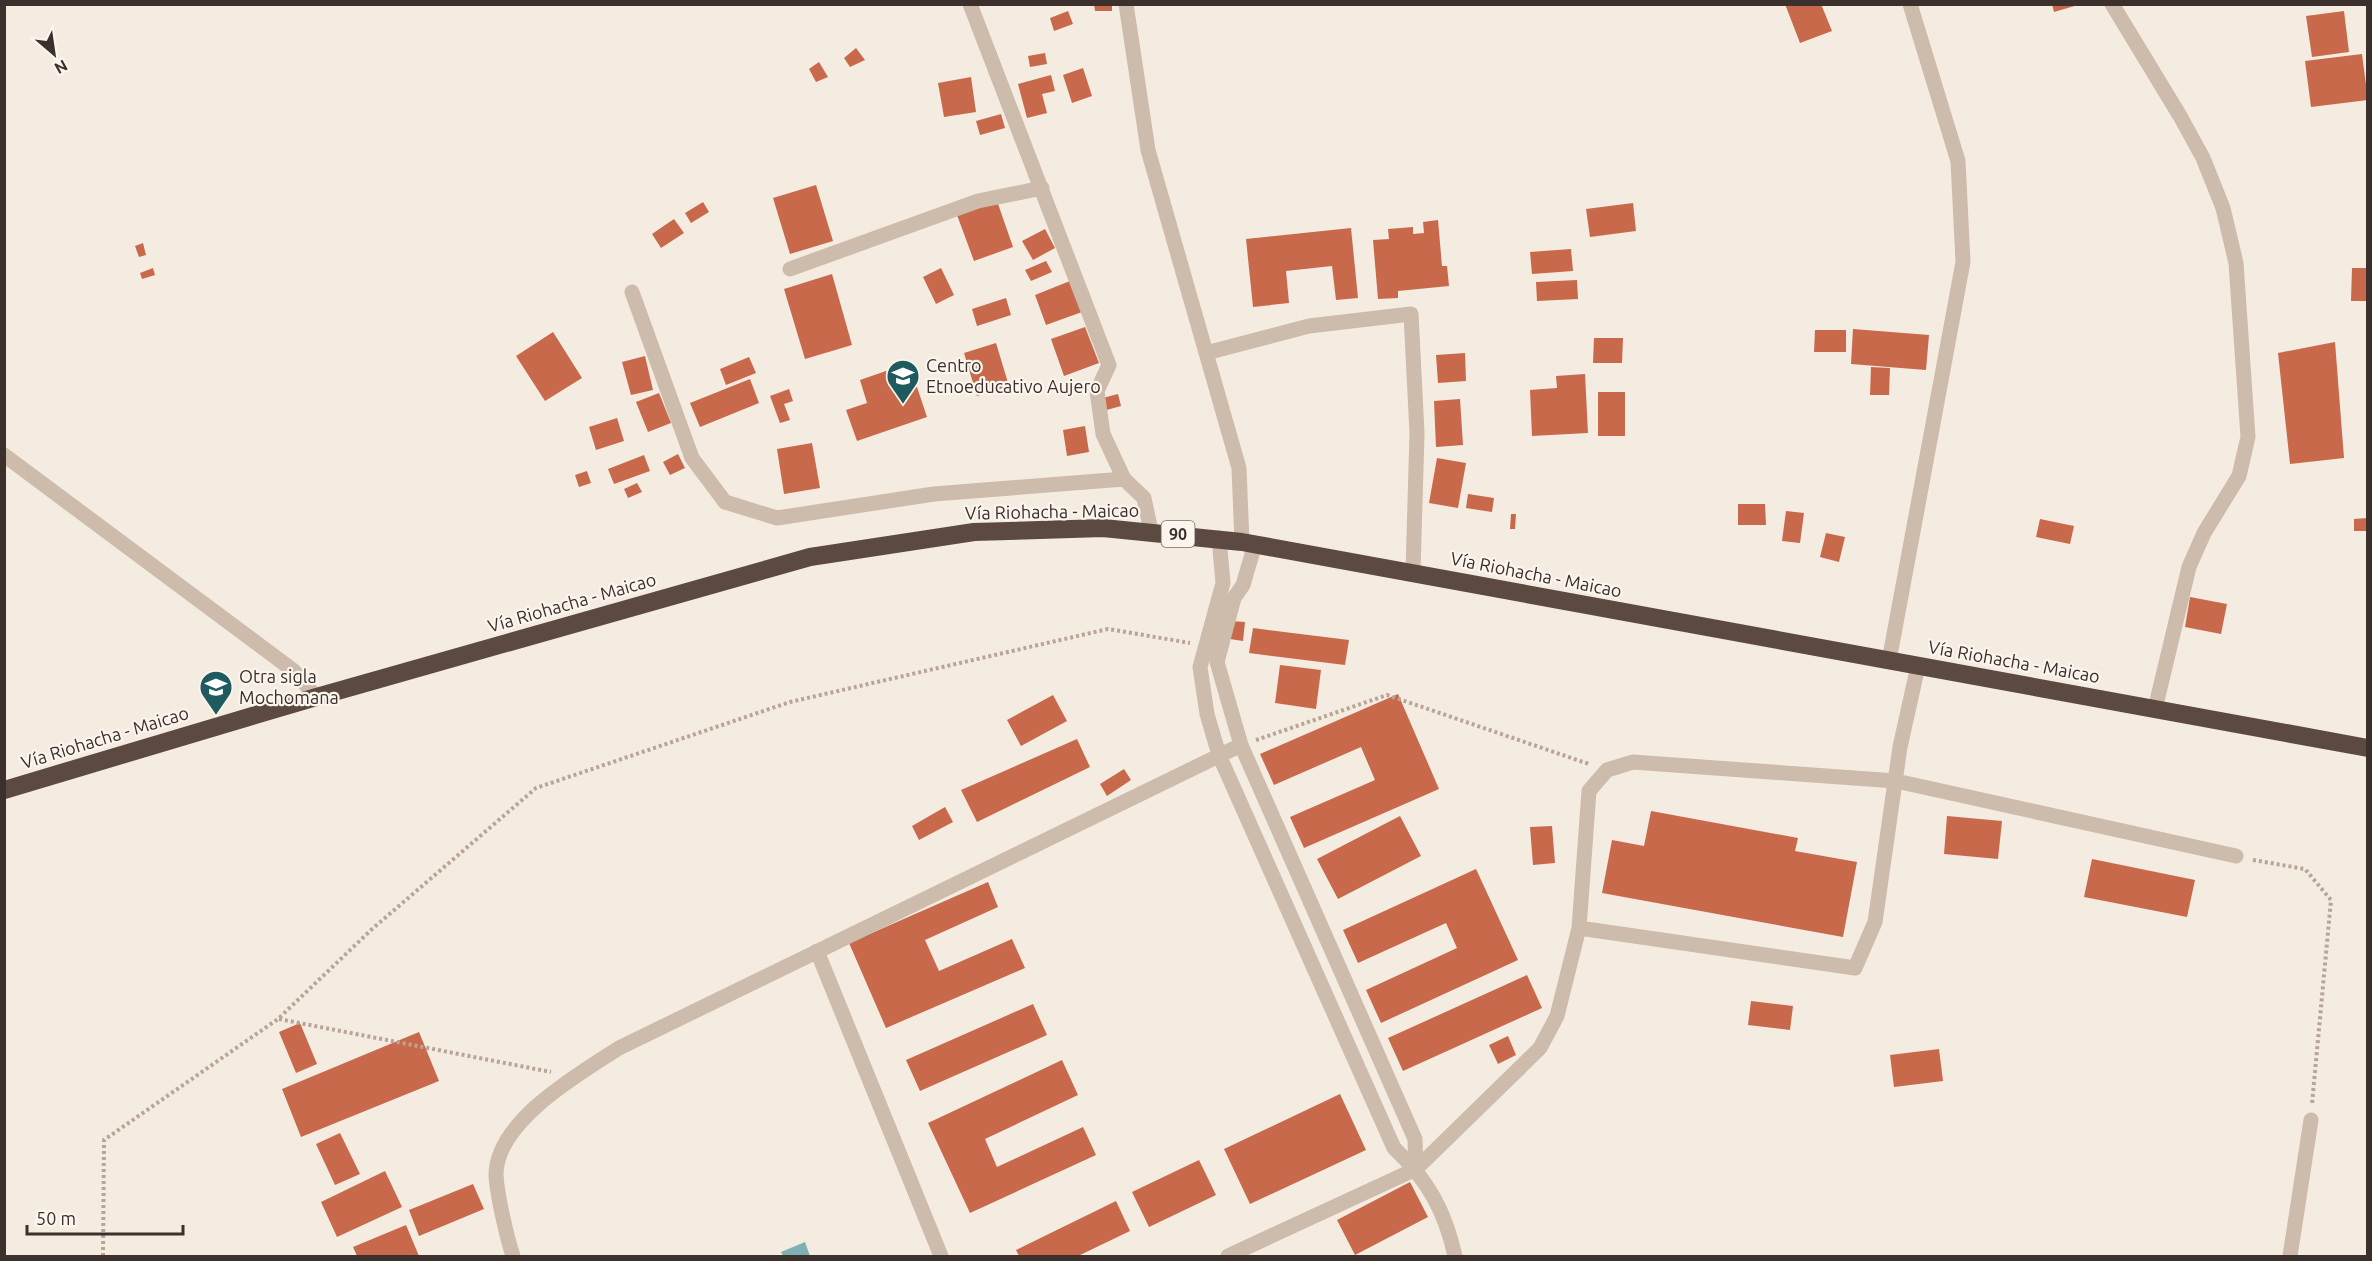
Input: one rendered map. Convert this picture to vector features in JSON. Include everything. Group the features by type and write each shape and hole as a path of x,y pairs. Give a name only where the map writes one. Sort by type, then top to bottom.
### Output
{"highway":[{"name":"Vía Riohacha - Maicao","path":"4,790 316,697 810,557 974,532 1102,528 1151,531 1249,543 1413,572 1461,584 2367,748"}],"street":[{"path":"970,4 1109,364 1097,391 1103,434 1124,479 1144,498 1151,531"},
{"path":"1126,4 1148,150 1239,468 1249,543 1243,585 1234,598 1216,662 1241,745 1415,1139 1416,1169"},
{"path":"1889,661 1963,262 1958,161 1910,4"},
{"path":"2112,4 2203,158 2223,208 2236,263 2248,437 2239,476 2204,533 2189,567 2155,709"},
{"path":"790,269 978,201 1042,188"},
{"path":"632,292 692,458 725,502 777,518 934,494 1124,479"},
{"path":"1206,353 1309,326 1411,314 1417,433 1413,572"},
{"path":"4,455 294,671 316,697"},
{"path":"1219,538 1223,583 1200,667 1207,714 1218,754 1394,1148 1428,1184 1449,1232 1455,1257"},
{"path":"1223,583 1243,585"},
{"path":"1579,928 1855,968 1875,922 1896,781 1917,666"},
{"path":"513,1257 496,1174 505,1143 518,1122 575,1077 619,1048 1218,754 1241,745"},
{"path":"1228,1257 1416,1169 1540,1048 1557,1016 1579,928 1589,791 1607,770 1633,762 1896,781 2236,856"},
{"path":"818,951 941,1257"},
{"path":"2290,1257 2311,1120"}],"path":[{"path":"103,1257 104,1140 278,1019 371,930 536,788 790,702 1108,629 1206,646"},
{"path":"1241,745 1387,694 1607,770"},
{"path":"2236,856 2305,869 2331,900 2311,1120"},
{"path":"278,1019 575,1077"}],"water":[{"path":"805,1242 810,1256 783,1256 781,1252"}],"building":[{"path":"1094,4 1112,4 1112,11 1095,11"},
{"path":"1785,4 1821,4 1832,31 1800,43"},
{"path":"2052,4 2078,4 2078,5 2054,12"},
{"path":"1068,11 1073,24 1054,31 1050,18"},
{"path":"2344,11 2349,52 2312,57 2306,16"},
{"path":"856,48 865,60 850,67 844,58"},
{"path":"1045,53 1047,64 1030,67 1028,56"},
{"path":"2362,54 2368,100 2311,107 2305,61"},
{"path":"819,62 828,77 816,82 809,69"},
{"path":"1083,68 1092,96 1072,103 1063,75"},
{"path":"1051,75 1055,91 1042,94 1047,113 1027,118 1018,84"},
{"path":"971,77 976,112 944,117 938,83"},
{"path":"1001,114 1005,128 980,135 976,121"},
{"path":"816,185 833,241 790,254 773,198"},
{"path":"997,201 1013,247 974,261 957,215"},
{"path":"703,202 709,212 691,223 685,213"},
{"path":"1633,203 1636,231 1590,237 1586,209"},
{"path":"674,219 684,233 661,248 652,234"},
{"path":"1438,220 1442,266 1447,266 1449,286 1398,291 1398,298 1378,299 1373,240 1389,239 1388,229 1413,227 1413,234 1424,233 1423,222"},
{"path":"1351,228 1358,298 1336,300 1332,266 1286,271 1289,303 1253,307 1246,239"},
{"path":"1045,229 1055,248 1033,260 1022,241"},
{"path":"143,243 146,255 139,257 135,246"},
{"path":"1571,249 1573,271 1532,274 1530,252"},
{"path":"1046,261 1052,272 1031,281 1025,270"},
{"path":"153,268 155,275 142,279 140,273"},
{"path":"941,268 954,295 936,304 923,277"},
{"path":"2352,268 2368,268 2368,301 2351,301"},
{"path":"832,274 852,345 805,359 784,289"},
{"path":"1577,280 1578,299 1537,301 1536,282"},
{"path":"1070,281 1082,312 1046,325 1035,295"},
{"path":"1006,298 1011,315 977,326 972,309"},
{"path":"1085,327 1099,363 1064,376 1051,339"},
{"path":"1853,329 1929,335 1926,370 1851,364"},
{"path":"1815,330 1846,330 1846,352 1814,352"},
{"path":"553,332 582,378 545,401 516,356"},
{"path":"1594,338 1623,338 1622,363 1593,363"},
{"path":"2335,342 2344,458 2290,464 2278,353"},
{"path":"996,343 1009,386 977,396 964,353"},
{"path":"1465,353 1466,381 1438,383 1436,355"},
{"path":"645,356 653,390 631,395 622,362"},
{"path":"749,357 756,373 726,385 720,369"},
{"path":"909,363 927,417 857,441 846,410 867,403 860,380"},
{"path":"1871,367 1890,368 1889,395 1870,395"},
{"path":"1585,374 1588,433 1532,436 1530,390 1557,388 1556,376"},
{"path":"750,379 759,403 700,427 690,403"},
{"path":"789,389 793,401 784,404 790,420 780,423 770,396"},
{"path":"1598,392 1625,392 1625,436 1598,436"},
{"path":"659,393 671,423 648,432 636,402"},
{"path":"1118,394 1121,406 1103,411 1099,399"},
{"path":"1460,399 1463,445 1436,447 1434,401"},
{"path":"617,418 624,441 596,450 589,427"},
{"path":"1085,426 1089,452 1067,456 1063,430"},
{"path":"812,443 820,488 784,494 777,449"},
{"path":"678,454 685,468 670,475 663,462"},
{"path":"644,455 650,471 614,484 608,469"},
{"path":"1437,458 1466,463 1458,508 1429,503"},
{"path":"587,471 591,483 579,487 575,475"},
{"path":"637,483 642,492 628,498 624,489"},
{"path":"1468,494 1494,498 1492,512 1466,508"},
{"path":"1738,504 1765,504 1766,525 1738,525"},
{"path":"1786,511 1804,513 1800,543 1782,541"},
{"path":"1511,514 1516,514 1515,529 1510,529"},
{"path":"2368,518 2368,531 2354,531 2354,519"},
{"path":"2040,519 2074,526 2070,544 2036,537"},
{"path":"1826,533 1845,537 1839,562 1820,557"},
{"path":"2190,597 2227,604 2221,634 2185,627"},
{"path":"1231,621 1245,622 1243,641 1230,639"},
{"path":"1253,628 1349,640 1345,665 1249,653"},
{"path":"1280,665 1321,670 1316,709 1275,703"},
{"path":"1398,694 1439,789 1304,848 1290,817 1375,780 1361,747 1274,785 1260,754"},
{"path":"1053,695 1067,721 1021,746 1007,720"},
{"path":"1077,739 1090,767 977,822 961,790"},
{"path":"1124,769 1131,780 1107,796 1100,784"},
{"path":"945,807 953,822 919,840 912,826"},
{"path":"1651,811 1798,838 1795,851 1857,862 1843,937 1602,893 1612,840 1644,846"},
{"path":"1400,816 1421,856 1338,899 1317,859"},
{"path":"1947,816 2002,821 1998,859 1944,854"},
{"path":"1552,826 1555,863 1533,865 1530,827"},
{"path":"2092,859 2195,880 2187,917 2084,897"},
{"path":"1476,869 1518,960 1381,1023 1366,990 1457,948 1446,923 1358,963 1343,930"},
{"path":"988,882 998,907 925,940 939,971 1012,939 1025,968 886,1028 849,943"},
{"path":"1527,975 1542,1008 1403,1071 1388,1038"},
{"path":"1751,1001 1793,1006 1790,1030 1748,1025"},
{"path":"1033,1004 1047,1035 920,1091 906,1060"},
{"path":"300,1023 317,1064 296,1073 279,1032"},
{"path":"419,1032 439,1081 301,1137 282,1089"},
{"path":"1508,1036 1516,1055 1498,1064 1489,1045"},
{"path":"1939,1049 1943,1081 1894,1087 1890,1055"},
{"path":"1062,1060 1078,1095 985,1139 997,1167 1083,1127 1096,1155 970,1213 928,1123"},
{"path":"1340,1094 1366,1150 1250,1204 1224,1149"},
{"path":"340,1133 360,1174 335,1185 316,1144"},
{"path":"1199,1160 1216,1195 1149,1227 1132,1192"},
{"path":"385,1171 402,1207 337,1237 321,1202"},
{"path":"1410,1182 1428,1217 1355,1255 1337,1220"},
{"path":"473,1184 484,1209 419,1236 409,1210"},
{"path":"1116,1201 1130,1231 1078,1256 1019,1256 1016,1250"},
{"path":"406,1225 419,1256 357,1256 353,1247"}],"place":[{"name":"Centro Etnoeducativo Aujero","path":"903,405"},
{"name":"Otra sigla Mochomana","path":"216,716"}]}
